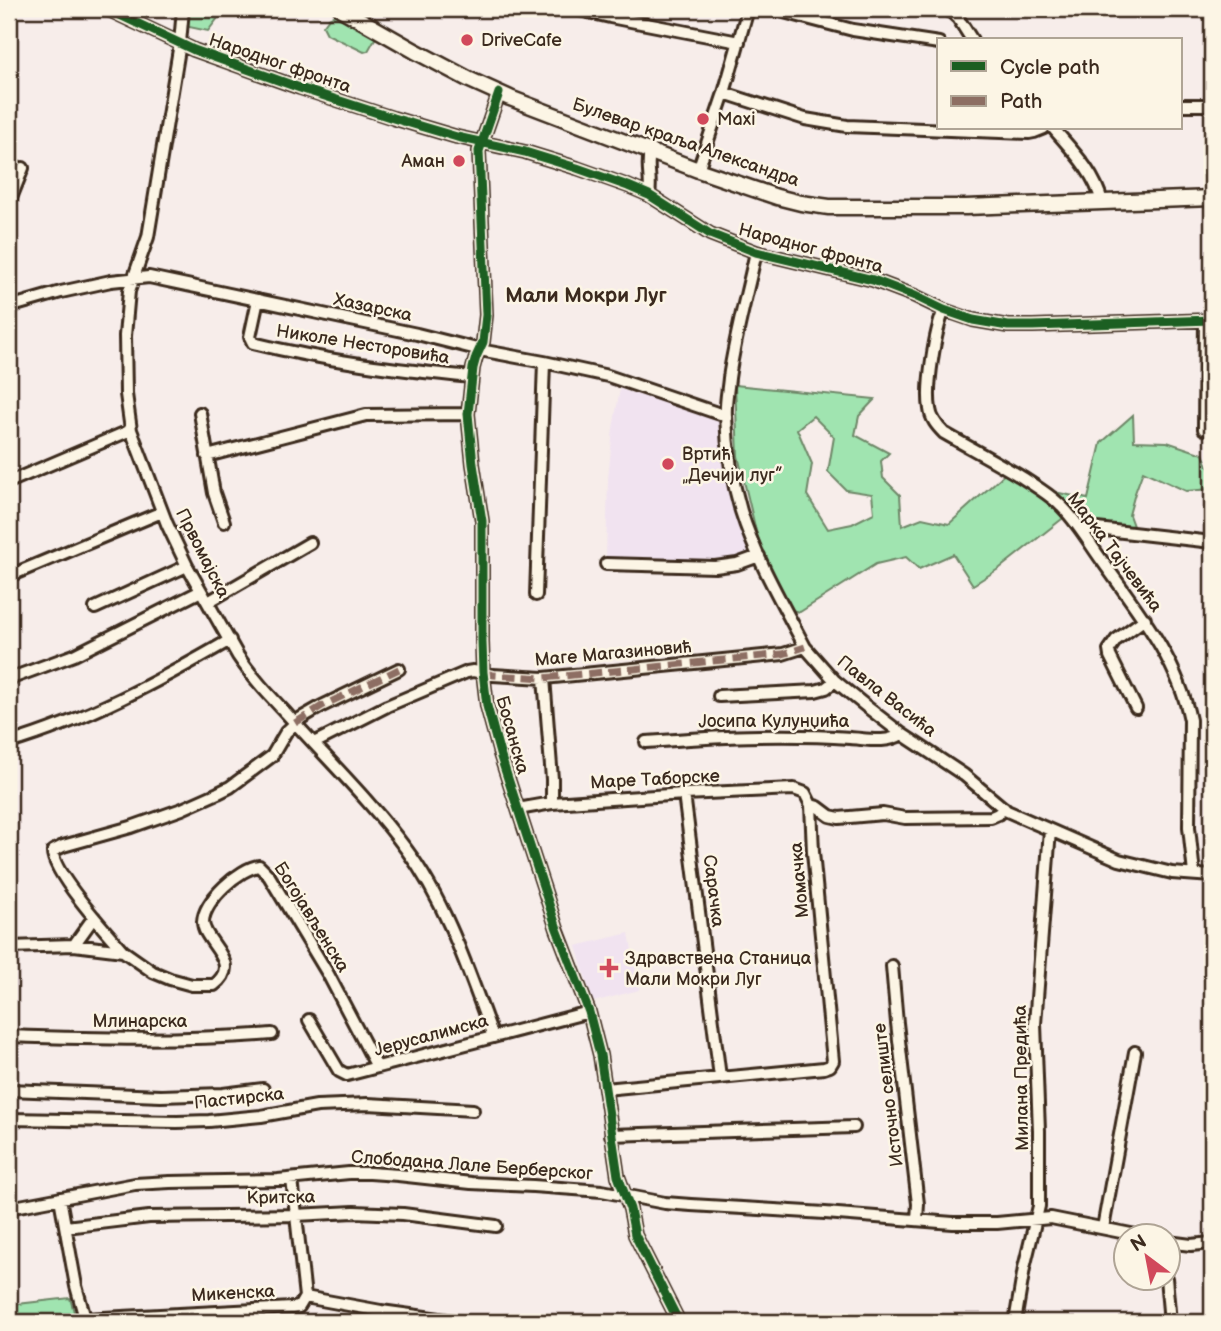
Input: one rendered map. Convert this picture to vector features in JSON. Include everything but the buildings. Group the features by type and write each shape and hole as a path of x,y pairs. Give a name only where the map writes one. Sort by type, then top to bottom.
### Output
{"main road":[{"name":"Булевар краља Александра","path":"341,9 426,57 499,93 698,170 801,203 829,207 966,207 1212,198"}],"street":[{"name":"Народног фронта","path":"107,9 180,44 288,83 457,137 576,167 649,195 699,229 724,240 756,252 873,280 973,320 1008,326 1209,320"},
{"name":"Првомајска","path":"183,9 180,44 148,237 129,291 125,336 126,394 131,430 174,540 246,668 407,850 450,928 493,1037"},
{"path":"575,9 739,42"},
{"path":"698,170 748,9"},
{"path":"772,9 853,30 937,43"},
{"path":"948,9 958,18 971,38"},
{"name":"Босанска","path":"499,93 479,151 484,342 476,357 468,414 482,521 483,672 489,720 557,929 589,1012 600,1055 611,1135 623,1195 638,1242 679,1322"},
{"path":"723,93 805,119 848,125 937,130"},
{"path":"1182,105 1212,105"},
{"path":"942,130 1039,130"},
{"path":"1055,130 1092,178 1102,202"},
{"path":"649,195 647,166 650,152"},
{"path":"9,203 23,168"},
{"name":"Павла Васића","path":"756,252 733,354 727,400 730,460 741,513 759,556 805,647 835,681 902,734 964,775 1004,808 1119,860 1157,870 1212,876"},
{"name":"Хазарска","path":"9,307 61,292 134,277 149,277 608,376 726,416"},
{"name":"Николе Несторовића","path":"258,300 250,337 253,343 393,369 472,377"},
{"name":"Марка Тајчевића","path":"944,310 936,333 929,399 937,426 944,433 1052,497 1060,505 1079,527 1144,619 1179,684 1190,720 1189,827 1194,874"},
{"path":"1204,429 1209,320"},
{"path":"537,595 544,362"},
{"path":"200,412 214,493 223,523"},
{"path":"207,456 366,415 468,414"},
{"path":"9,482 131,430"},
{"path":"9,576 162,512"},
{"path":"1079,527 1212,542"},
{"path":"208,602 310,543"},
{"path":"606,564 715,568 759,556"},
{"path":"95,608 187,566"},
{"path":"9,679 74,655 201,590"},
{"path":"1136,708 1109,650 1116,640 1144,619"},
{"path":"9,743 66,724 110,704 174,673 230,640"},
{"name":"Маге Магазиновић","path":"314,743 387,706 473,671 493,676 544,678 783,654 805,647"},
{"path":"123,951 64,878 53,857 53,851 131,827 218,793 272,756 295,723 322,706 399,668"},
{"path":"544,678 552,803"},
{"path":"719,696 816,691 835,681"},
{"name":"Јосипа Кулунџића","path":"646,743 707,737 807,734 887,740 902,734"},
{"name":"Маре Таборске","path":"518,809 552,803 794,789 805,793 811,805"},
{"name":"Сарачка","path":"684,794 720,1077"},
{"path":"811,805 839,818 875,814 905,818 991,817 1004,808"},
{"name":"Момачка","path":"720,1077 824,1068 834,1061 813,852 811,805"},
{"name":"Милана Предића","path":"1015,1322 1036,1219 1040,1185 1035,1024 1050,830"},
{"name":"Богојављенска","path":"123,951 153,972 181,983 215,984 223,973 224,961 205,929 204,918 220,890 252,867 262,867 328,974 377,1066"},
{"path":"74,945 94,917"},
{"path":"9,947 74,945 123,951"},
{"name":"Источно селиште","path":"892,966 918,1204 917,1220"},
{"name":"Јерусалимска","path":"309,1020 339,1071 347,1075 589,1012"},
{"name":"Млинарска","path":"9,1036 79,1039 224,1038 272,1034"},
{"path":"1103,1228 1135,1052"},
{"path":"605,1089 720,1077"},
{"path":"9,1090 160,1096 223,1094 262,1089"},
{"name":"Пастирска","path":"9,1119 209,1121 261,1116 317,1106 368,1104 473,1110"},
{"path":"611,1135 854,1127"},
{"name":"Слободана Лале Берберског","path":"9,1208 135,1184 292,1179 349,1173 533,1186 623,1195 665,1203 973,1224 1051,1218 1112,1230"},
{"path":"292,1179 305,1297 462,1322"},
{"path":"60,1198 84,1321"},
{"name":"Критска","path":"66,1227 149,1217 354,1212 403,1214 496,1226"},
{"path":"1182,1244 1212,1243"},
{"path":"1167,1292 1170,1322"},
{"name":"Микенска","path":"84,1321 292,1308 299,1307 305,1297"}],"shaded area":[{"name":"Вртић „Дечији луг”","path":"620,389 722,421 753,554 697,565 606,558 608,479"},
{"name":"Здравствена Станица Мали Мокри Луг","path":"629,933 639,990 593,1002 576,946"}],"green space":[{"path":"189,9 224,10 208,31 189,27"},
{"path":"337,14 374,34 376,37 368,51 364,52 327,34 323,26 329,18"},
{"path":"735,385 875,399 859,416 855,435 889,453 881,461 883,478 900,495 902,526 922,518 949,524 1009,470 1040,489 1088,499 1101,443 1133,415 1134,441 1167,442 1203,454 1212,475 1212,489 1186,491 1143,471 1129,515 1136,534 1079,527 1067,515 1000,568 973,585 953,554 919,569 906,557 876,564 800,612 791,610 763,552 738,456","holes":["813,416 834,437 828,472 846,490 872,494 874,513 852,524 828,529 807,495 812,464 797,429"]},
{"path":"70,1298 76,1319 73,1322 9,1322 9,1305"}],"marked path":[{"path":"483,672 544,678 783,654 805,647"},
{"path":"295,723 322,706 399,669"}],"cycle path":[{"path":"107,9 194,50 300,88 457,137 525,152 628,186 649,195 710,234 756,252 873,280 973,320 1008,326 1212,320"},
{"path":"499,93 479,151 486,315 483,342 473,368 468,414 482,521 482,642 487,706 557,929 589,1012 600,1055 618,1176 630,1209 635,1235 679,1322"}],"place":[{"name":"DriveCafe","path":"467,40"},
{"name":"Maxi","path":"703,119"},
{"name":"Аман","path":"459,161"},
{"name":"Вртић „Дечији луг”","path":"668,464"},
{"name":"Здравствена Станица Мали Мокри Луг","path":"609,968"}],"district":[{"name":"Мали Мокри Луг","path":"586,295"}]}
